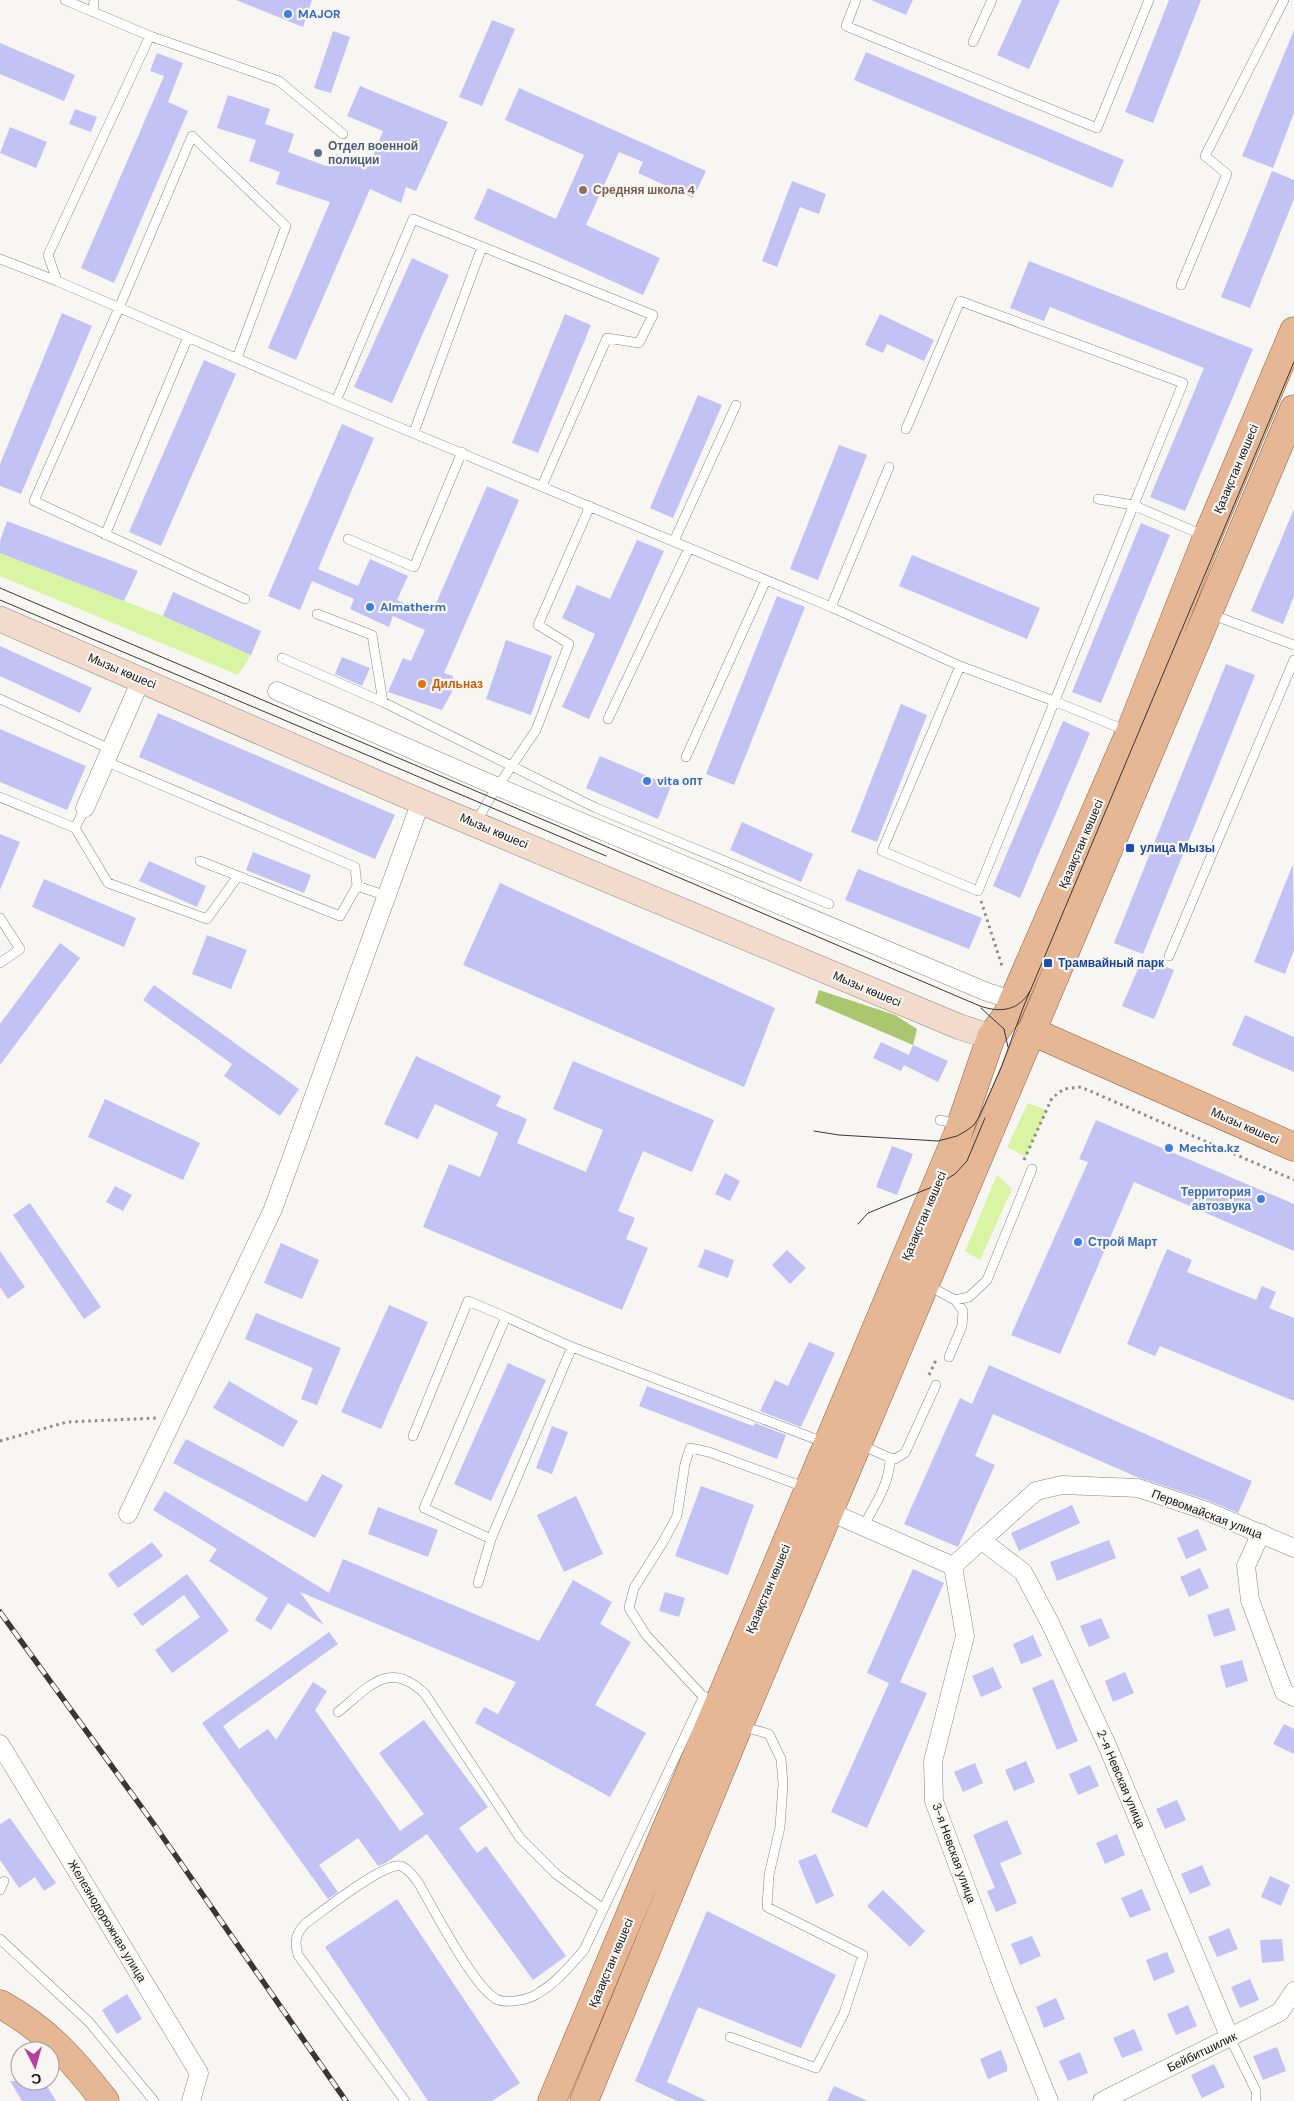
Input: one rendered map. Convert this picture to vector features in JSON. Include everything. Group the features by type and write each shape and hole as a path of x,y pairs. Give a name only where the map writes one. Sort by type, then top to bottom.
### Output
{"main road":[{"name":"Қазақстан көшесі","path":"552,2101 723,1714 830,1512 1012,1078 1051,984 1142,737 1207,537 1293,333"},
{"name":"Қазақстан көшесі","path":"584,2101 723,1714 810,1489 900,1273 951,1122 991,1037 1007,1015 1142,737 1208,614 1293,416"},
{"name":"Мызы көшесі","path":"0,619 824,975 991,1037"},
{"path":"1051,984 1056,1018 1062,1036 1076,1051"},
{"name":"Мызы көшесі","path":"1031,1031 1294,1147"},
{"path":"991,1037 1031,1031"},
{"path":"1012,1078 1028,1063 1045,1055 1076,1051"},
{"path":"900,1273 925,1284"},
{"path":"810,1489 830,1512"},
{"path":"0,2004 40,2029 73,2060 105,2101"}],"street":[{"path":"85,808 141,680"},
{"path":"277,691 498,787 987,992 1013,1000"},
{"path":"128,1514 272,1209 421,800"},
{"name":"Первомайская улица","path":"953,1566 1036,1491 1062,1485 1138,1488 1207,1511 1294,1548"},
{"path":"830,1512 953,1566"},
{"path":"1260,1534 1246,1566 1250,1600 1284,1692 1294,1697"},
{"name":"2-я Невская улица","path":"981,1540 1023,1572 1050,1623 1110,1753 1230,2038"},
{"name":"3-я Невская улица","path":"953,1566 964,1636 933,1761 934,1801 1005,1992 1049,2101"},
{"name":"Железнодорожная улица","path":"0,1744 199,2073 191,2101"},
{"name":"Бейбитшилик","path":"1102,2101 1280,2012 1294,1991"}],"lane":[{"path":"65,0 150,36 278,80 343,134"},
{"path":"93,12 94,0"},
{"path":"856,0 846,26 1097,128 1149,0"},
{"path":"973,42 992,0"},
{"path":"1181,285 1227,174 1205,156 1284,0"},
{"path":"57,281 48,255 150,36"},
{"path":"237,358 286,226 192,136 120,308 34,501 245,599"},
{"path":"336,401 413,219 653,316 640,343 607,338 542,486"},
{"path":"414,432 482,247"},
{"path":"0,258 336,401 831,607 960,666 1054,700 1142,737"},
{"path":"906,429 960,301 1183,383 978,891 882,851 960,666"},
{"path":"105,535 188,337"},
{"path":"674,541 736,405"},
{"path":"348,539 414,567 462,452"},
{"path":"831,607 889,467"},
{"path":"1098,499 1133,505 1207,537"},
{"path":"475,824 536,730 569,644 538,625 590,506"},
{"path":"608,719 689,548"},
{"path":"686,757 766,580"},
{"path":"317,614 372,635 383,702"},
{"path":"1208,614 1294,644"},
{"path":"282,658 383,702 558,791 829,904"},
{"path":"1169,956 1294,660"},
{"path":"0,699 108,755 355,867 357,886 340,916 200,861"},
{"path":"0,797 75,828 108,883 207,919 238,876"},
{"path":"75,828 85,808"},
{"path":"357,886 387,896"},
{"path":"0,918 20,949 0,963"},
{"path":"955,1300 969,1297 987,1280 1032,1169"},
{"path":"925,1284 955,1300 963,1311 962,1326 949,1357"},
{"path":"413,1436 468,1300 572,1347 829,1444"},
{"path":"491,1538 424,1508 506,1317"},
{"path":"478,1583 491,1538 572,1347"},
{"path":"858,1443 890,1458 895,1459 905,1453 936,1385"},
{"path":"730,2037 816,2068 844,2013 863,1955 767,1907 769,1875 780,1828 783,1784 781,1759 768,1734 723,1714 646,1636 629,1608 634,1588 677,1516 685,1464 690,1448 709,1452 810,1489"},
{"path":"863,1527 884,1487 890,1471 890,1458"},
{"path":"338,1712 378,1680 390,1676 404,1678 415,1684 425,1694 520,1838 556,1874 602,1908"},
{"path":"405,2101 298,1955 295,1947 296,1936 306,1923 378,1872 392,1866 401,1866 410,1872 418,1882 470,1970 485,1991 498,2000 520,2000 536,1995 558,1980 584,1950 602,1908 723,1714"},
{"path":"0,1890 4,1881"},
{"path":"0,1939 89,2022 154,2101"},
{"path":"1230,2038 1256,2091 1256,2101"}],"path":[{"path":"978,891 1013,1000"},
{"path":"1022,1165 1052,1098 1064,1089 1081,1087 1294,1180"},
{"path":"928,1378 940,1351"},
{"path":"0,1441 67,1422 174,1418"}],"green space":[{"path":"0,553 163,616 251,655 238,675 0,576"},
{"path":"819,990 895,1015 917,1029 913,1045 815,1003"},
{"path":"1028,1103 1047,1110 1026,1157 1007,1147"},
{"path":"997,1175 1012,1189 980,1260 965,1251"}],"building":[{"name":"MAJOR","path":"236,0 312,0 303,27"},
{"path":"871,0 913,0 906,15"},
{"path":"1022,0 1060,0 1029,69 997,55"},
{"path":"1169,0 1201,0 1153,123 1125,112"},
{"path":"492,20 515,29 482,106 459,97"},
{"path":"1294,30 1294,113 1273,168 1242,156"},
{"path":"333,31 350,37 331,93 314,88"},
{"path":"0,43 75,75 64,101 0,74"},
{"path":"866,52 1124,160 1112,188 854,80"},
{"path":"157,53 183,63 168,102 188,111 114,283 81,268 164,76 150,71"},
{"path":"360,86 448,122 416,191 406,187 401,203 370,189 296,360 268,348 330,202 276,184 280,172 249,161 256,140 217,128 228,95 270,109 265,124 294,134 288,152 326,166 330,166 336,154 369,167 383,131 347,116"},
{"path":"519,88 706,171 693,198 638,173 643,162 619,152 586,225 660,258 643,295 474,219 488,188 556,219 584,155 505,120"},
{"path":"75,109 97,117 91,132 69,124"},
{"path":"10,127 47,142 36,168 0,153"},
{"path":"1272,171 1294,180 1294,199 1250,308 1221,297"},
{"path":"792,181 826,194 819,214 800,207 777,267 762,261"},
{"path":"412,258 449,275 392,403 354,387"},
{"path":"1029,261 1253,349 1185,511 1150,497 1204,368 1050,307 1044,321 1010,308"},
{"path":"62,313 92,326 21,494 0,486 0,464"},
{"path":"565,314 591,325 538,453 512,443"},
{"path":"880,314 934,340 924,361 887,344 883,353 865,345"},
{"path":"204,360 236,374 161,546 129,532"},
{"path":"698,395 722,405 673,518 650,508"},
{"path":"342,424 374,438 318,569 358,586 370,559 408,576 397,600 431,615 487,486 519,500 444,673 453,676 452,692 442,710 388,692 403,658 411,661 425,630 393,616 389,627 350,609 354,599 312,581 300,610 268,596"},
{"path":"839,445 867,455 818,580 790,569"},
{"path":"1294,509 1294,596 1283,624 1251,611"},
{"path":"7,521 138,571 124,601 0,553 0,541"},
{"path":"1141,523 1170,535 1101,703 1072,692"},
{"path":"637,540 664,551 589,719 562,707 595,634 562,618 577,585 610,599"},
{"path":"912,555 1040,608 1027,639 899,586"},
{"path":"173,592 261,631 251,655 163,616"},
{"path":"777,596 805,607 734,785 706,774"},
{"path":"506,640 552,656 531,715 486,699"},
{"path":"0,646 92,688 80,713 0,676"},
{"path":"342,657 370,668 362,686 335,674"},
{"path":"1226,664 1255,675 1143,954 1114,943"},
{"path":"901,704 927,715 877,842 851,832"},
{"path":"158,713 395,815 375,859 139,757"},
{"path":"1063,721 1090,733 1020,898 993,886"},
{"path":"0,729 86,766 67,810 0,782"},
{"path":"600,756 671,786 658,819 586,788"},
{"path":"742,822 813,854 801,882 730,850"},
{"path":"0,834 20,842 0,890"},
{"path":"253,852 311,875 304,893 246,870"},
{"path":"149,861 206,886 197,907 139,881"},
{"path":"1293,864 1294,950 1285,974 1254,962"},
{"path":"858,869 982,918 969,949 845,900"},
{"path":"44,879 136,918 124,947 32,907"},
{"path":"500,883 775,1008 744,1087 463,965"},
{"path":"207,935 247,950 231,989 192,974"},
{"path":"60,943 80,958 0,1065 0,1024"},
{"path":"1143,957 1174,970 1154,1019 1122,1006"},
{"path":"154,985 299,1089 280,1116 224,1076 232,1064 143,1000"},
{"path":"1245,1015 1294,1037 1294,1072 1232,1045"},
{"path":"881,1042 909,1055 913,1045 948,1061 938,1082 904,1065 901,1071 873,1058"},
{"path":"416,1056 501,1096 496,1106 527,1119 517,1143 586,1172 603,1130 553,1109 573,1061 714,1120 692,1172 643,1151 618,1211 635,1218 626,1239 648,1248 622,1310 423,1227 449,1164 480,1177 498,1133 435,1104 418,1139 384,1124"},
{"path":"105,1099 200,1143 183,1180 88,1137"},
{"path":"1096,1120 1294,1204 1294,1251 1134,1182 1060,1354 1011,1335 1088,1162 1079,1159"},
{"path":"892,1146 913,1154 897,1195 876,1187"},
{"path":"725,1173 740,1181 730,1201 715,1194"},
{"path":"115,1186 132,1195 123,1211 106,1202"},
{"path":"30,1203 101,1307 84,1319 13,1215"},
{"path":"281,1243 319,1260 302,1299 264,1283"},
{"path":"705,1249 734,1260 728,1278 698,1267"},
{"path":"1167,1249 1192,1260 1187,1272 1256,1300 1262,1286 1276,1292 1269,1308 1294,1318 1294,1401 1160,1346 1155,1356 1127,1344"},
{"path":"787,1250 806,1268 790,1284 772,1265"},
{"path":"0,1251 25,1287 8,1299 0,1287"},
{"path":"389,1305 428,1322 381,1429 341,1412"},
{"path":"256,1313 341,1348 317,1405 301,1399 313,1368 245,1339"},
{"path":"809,1342 835,1353 801,1427 760,1411 775,1380 788,1386"},
{"path":"508,1363 546,1380 491,1501 454,1484"},
{"path":"989,1365 1252,1481 1238,1513 1210,1501 1137,1477 993,1414 975,1456 995,1465 958,1547 904,1524 960,1398 972,1404"},
{"path":"229,1381 298,1421 283,1447 213,1408"},
{"path":"647,1386 753,1426 755,1423 786,1435 777,1459 639,1406"},
{"path":"552,1426 568,1432 552,1474 536,1468"},
{"path":"186,1439 307,1502 322,1474 343,1485 315,1538 173,1463"},
{"path":"701,1486 754,1505 728,1575 675,1556"},
{"path":"165,1491 329,1593 343,1559 539,1641 573,1580 612,1602 600,1624 631,1642 595,1705 646,1733 610,1797 475,1723 484,1707 498,1714 516,1682 300,1592 324,1625 288,1603 271,1630 255,1620 268,1598 209,1561 217,1549 153,1510"},
{"path":"576,1496 603,1554 564,1572 537,1515"},
{"path":"1072,1505 1080,1523 1019,1551 1011,1533"},
{"path":"378,1507 438,1530 428,1557 368,1534"},
{"path":"1198,1529 1207,1550 1186,1559 1177,1538"},
{"path":"1109,1540 1116,1558 1057,1581 1050,1562"},
{"path":"152,1542 163,1556 118,1588 108,1574"},
{"path":"1200,1568 1209,1588 1189,1597 1180,1577"},
{"path":"913,1569 944,1583 900,1682 927,1693 867,1828 831,1812 889,1683 867,1673"},
{"path":"187,1574 229,1631 172,1673 155,1650 200,1617 184,1595 142,1626 133,1614"},
{"path":"665,1592 685,1598 679,1617 659,1611"},
{"path":"1229,1608 1236,1630 1214,1637 1207,1615"},
{"path":"1101,1618 1110,1638 1089,1647 1080,1626"},
{"path":"329,1632 338,1644 223,1726 239,1749 268,1729 276,1740 313,1682 327,1691 315,1710 400,1831 424,1814 379,1753 424,1720 488,1807 459,1828 477,1853 486,1846 566,1956 533,1980 427,1834 387,1862 378,1866 358,1838 319,1865 338,1892 328,1899 202,1723"},
{"path":"1033,1635 1042,1656 1021,1664 1013,1644"},
{"path":"1242,1660 1248,1681 1226,1688 1220,1666"},
{"path":"993,1667 1002,1688 981,1697 972,1676"},
{"path":"1125,1672 1134,1693 1113,1702 1105,1681"},
{"path":"1053,1679 1078,1741 1057,1750 1032,1688"},
{"path":"1284,1724 1294,1729 1294,1754 1273,1744"},
{"path":"1026,1761 1035,1782 1014,1791 1005,1770"},
{"path":"975,1763 983,1783 963,1792 954,1772"},
{"path":"1090,1765 1099,1786 1078,1795 1069,1774"},
{"path":"1177,1800 1186,1820 1165,1829 1156,1809"},
{"path":"10,1818 56,1883 44,1891 35,1877 19,1888 0,1860 0,1824"},
{"path":"1007,1820 1022,1854 1000,1863 1017,1903 996,1912 987,1891 995,1888 973,1835"},
{"path":"1117,1834 1125,1855 1105,1864 1096,1843"},
{"path":"816,1854 834,1896 816,1904 798,1861"},
{"path":"1202,1865 1211,1885 1190,1894 1181,1874"},
{"path":"1270,1876 1290,1885 1281,1906 1261,1897"},
{"path":"1142,1889 1151,1910 1130,1918 1121,1898"},
{"path":"883,1890 925,1931 910,1947 867,1906"},
{"path":"397,1899 520,2083 492,2101 428,2101 325,1947"},
{"path":"707,1911 836,1975 801,2048 698,2007 667,2082 707,2101 677,2101 635,2081"},
{"path":"1229,1928 1238,1949 1217,1957 1208,1937"},
{"path":"1032,1936 1041,1956 1020,1965 1011,1944"},
{"path":"1282,1939 1284,1961 1262,1963 1260,1940"},
{"path":"1167,1952 1175,1972 1154,1981 1146,1960"},
{"path":"1250,1979 1259,2000 1240,2008 1231,1987"},
{"path":"127,1994 142,2019 117,2034 102,2010"},
{"path":"1056,1998 1065,2019 1044,2028 1036,2007"},
{"path":"1188,2005 1197,2026 1176,2035 1167,2014"},
{"path":"1134,2029 1143,2050 1122,2058 1113,2038"},
{"path":"1277,2047 1286,2071 1263,2080 1253,2056"},
{"path":"1001,2050 1007,2071 988,2079 980,2059"},
{"path":"1080,2052 1088,2073 1068,2081 1059,2061"},
{"path":"1214,2064 1225,2087 1202,2098 1191,2075"},
{"path":"834,2086 868,2101 827,2101"},
{"path":"16,2091 50,2091 56,2101 22,2101"}],"tram line":[{"path":"814,1131 839,1135 938,1141 957,1136 966,1131 974,1125 979,1117 1294,362"},
{"path":"0,588 980,1006 1002,1010 1008,1009 1020,1003 1030,991"},
{"path":"0,600 606,856"},
{"path":"981,1008 1004,1029 1008,1047"},
{"path":"858,1224 868,1213 937,1185 955,1174 967,1161 985,1118"}],"railway":[{"path":"0,1612 153,1823 346,2101"}],"place":[{"name":"MAJOR","path":"288,14"},
{"name":"Отдел военной полиции","path":"318,153"},
{"name":"Средняя школа 4","path":"583,190"},
{"name":"Almatherm","path":"370,607"},
{"name":"Дильназ","path":"422,684"},
{"name":"vita опт","path":"647,781"},
{"name":"улица Мызы","path":"1130,848"},
{"name":"Трамвайный парк","path":"1048,963"},
{"name":"Mechta.kz","path":"1169,1148"},
{"name":"Территория автозвука","path":"1261,1199"},
{"name":"Строй Март","path":"1078,1242"}]}
